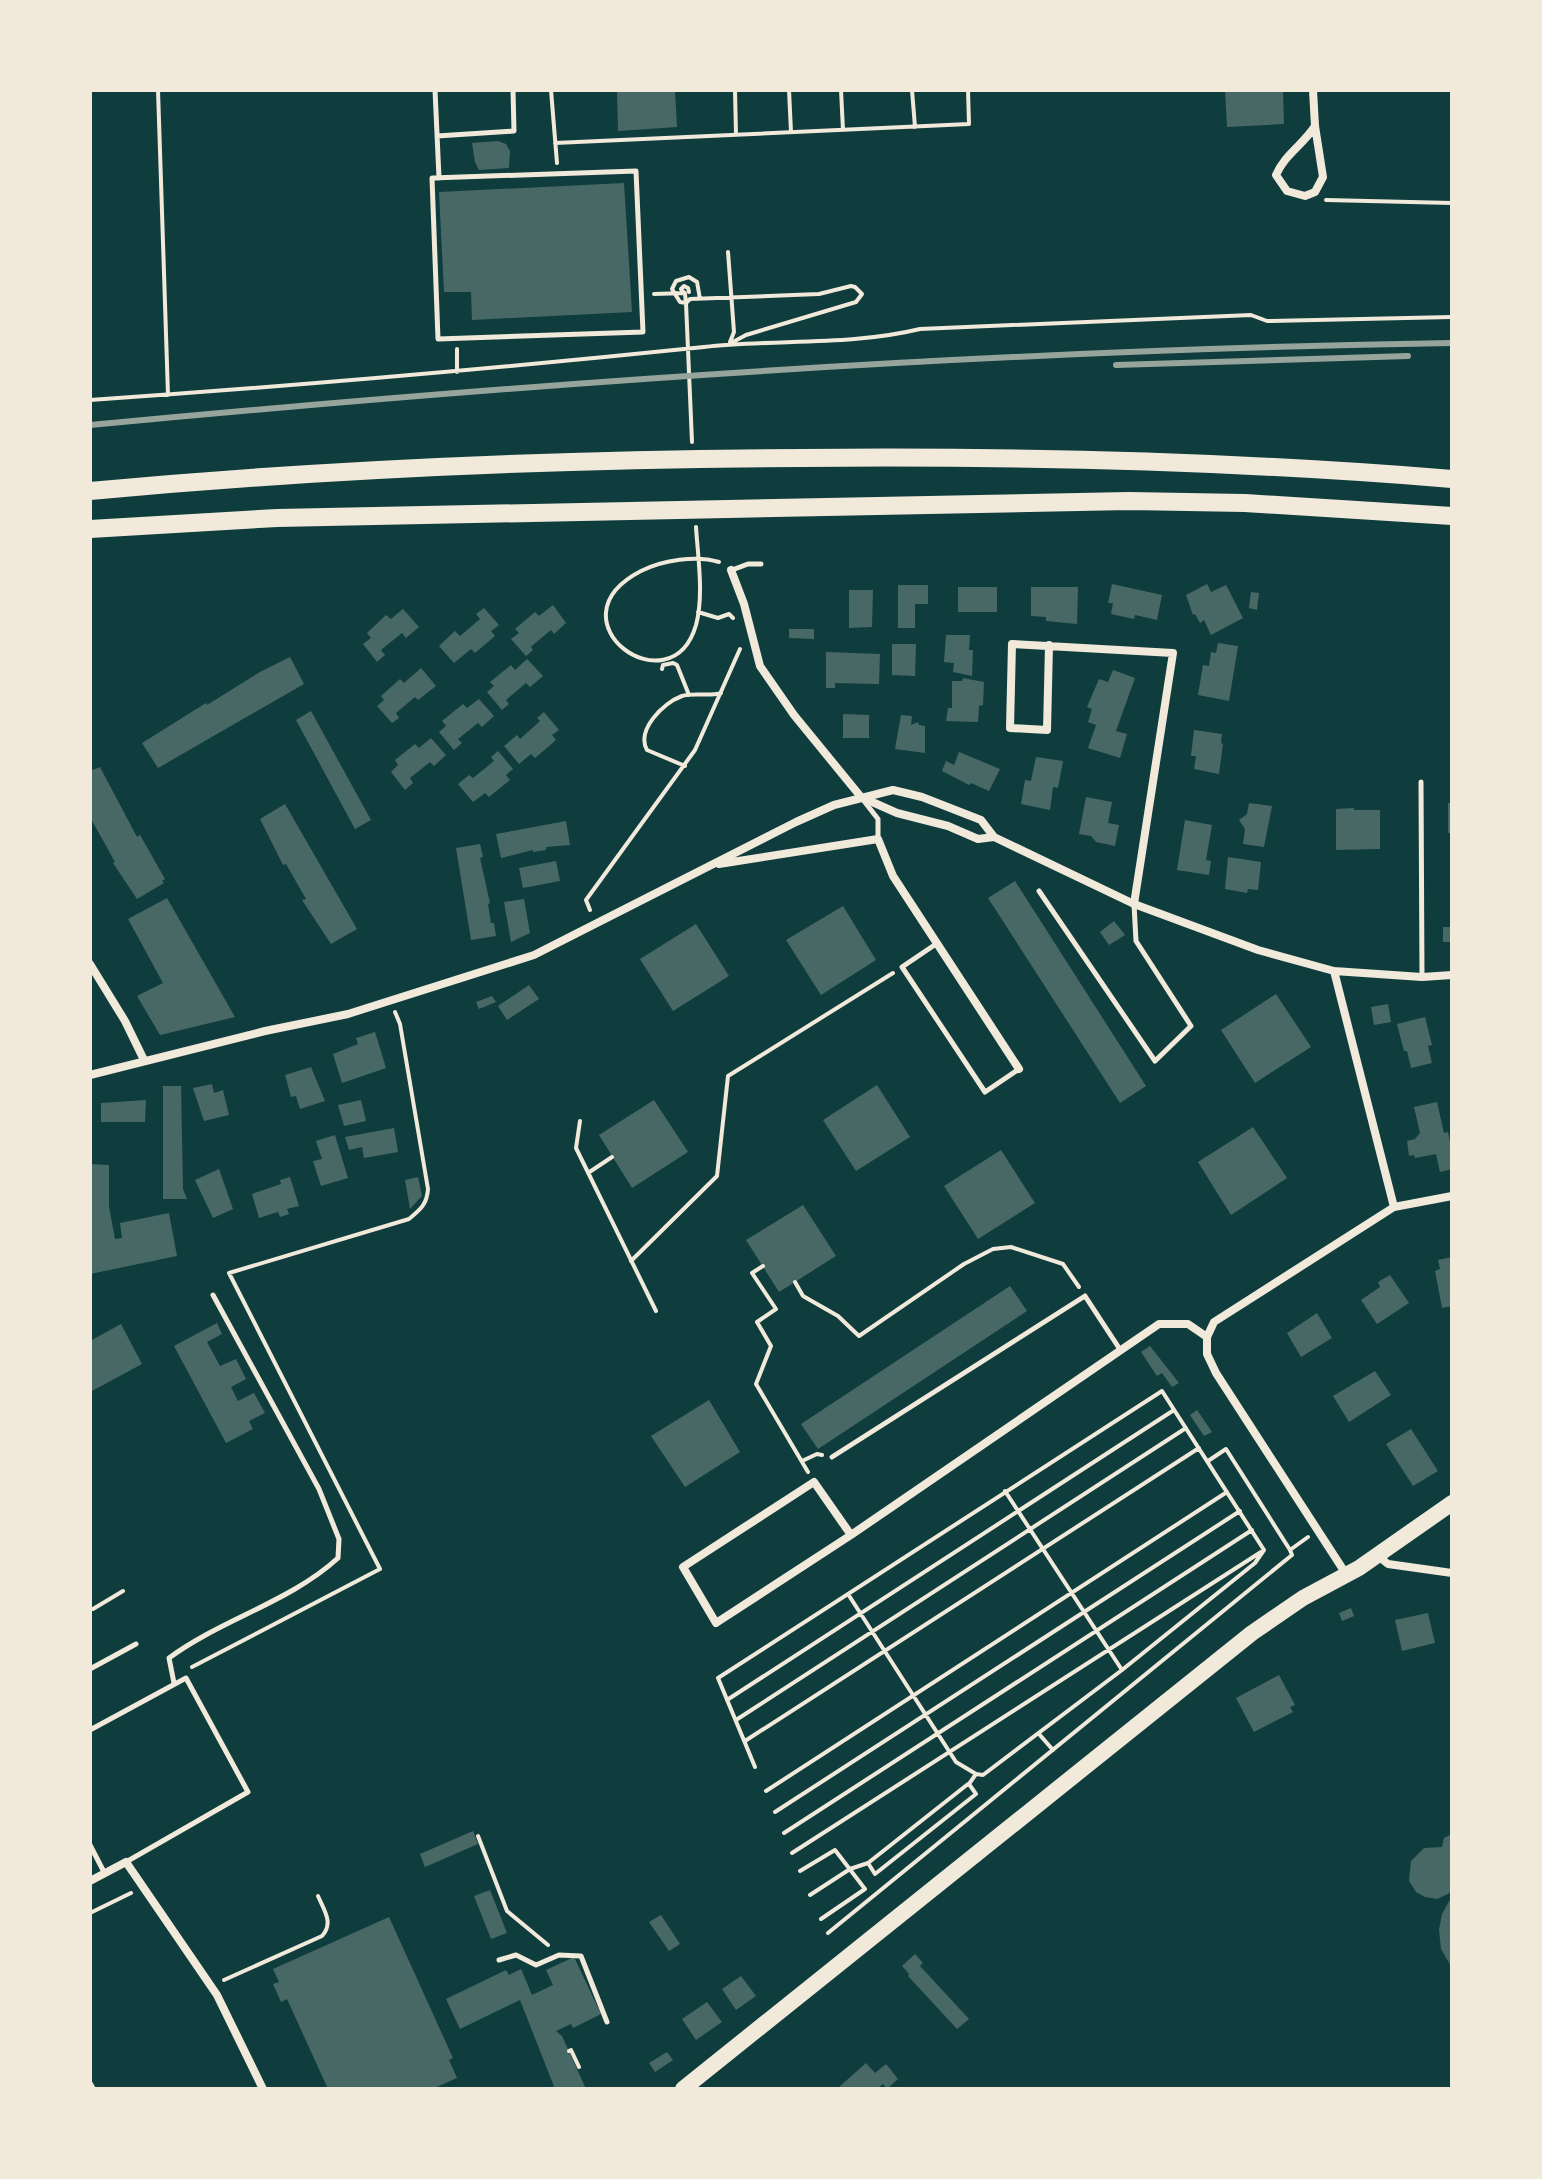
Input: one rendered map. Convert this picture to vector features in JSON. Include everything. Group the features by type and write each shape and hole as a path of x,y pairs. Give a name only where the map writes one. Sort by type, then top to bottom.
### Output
{"highway":[{"path":"90,491 419,467 716,458 920,457 1130,462 1452,479"},
{"path":"90,529 277,518 1129,501 1259,504 1452,516"}],"main road":[{"path":"683,2089 1216,1660 1284,1610 1378,1556 1452,1503"}],"street":[{"path":"1313,90 1323,177 1315,192 1305,196 1287,191 1276,175 1283,159 1306,141 1315,126"},
{"path":"731,570 744,604 760,666 771,685 861,797 897,813 935,822 978,839 994,837"},
{"path":"1049,645 1047,730 1010,728 1012,644 1049,645 1173,653 1134,904"},
{"path":"90,1075 265,1031 348,1014 534,955 825,809 893,790 922,797 981,820 994,837 1134,904 1258,950 1334,971 1422,977 1452,975"},
{"path":"710,865 878,839 893,876 1019,1069"},
{"path":"90,964 125,1021 144,1060"},
{"path":"1334,971 1394,1207"},
{"path":"1347,1575 1216,1373 1207,1354 1207,1337 1214,1322 1229,1311 1394,1207 1452,1196"},
{"path":"851,1535 814,1482 683,1567 716,1623 851,1535 1159,1324 1188,1324 1207,1337"},
{"path":"1378,1556 1388,1564 1452,1573"},
{"path":"90,1881 126,1862 211,1986 263,2089"}],"lane":[{"path":"435,90 439,178"},
{"path":"437,136 514,131 513,90"},
{"path":"636,171 643,332 438,339 432,178 439,178 636,171"},
{"path":"731,570 748,564 761,564"},
{"path":"1421,782 1422,977"},
{"path":"861,797 878,819 878,839"},
{"path":"1039,891 1155,1061 1191,1026 1136,941 1134,904"},
{"path":"937,943 902,967 985,1092 1019,1069"},
{"path":"174,1683 169,1658 191,1641 318,1576 338,1558 339,1539 319,1489 213,1295"},
{"path":"832,1457 1085,1296 1121,1351"},
{"path":"90,1669 136,1644"},
{"path":"90,1730 186,1678 248,1792 126,1862"},
{"path":"90,1845 105,1873"},
{"path":"499,1960 516,1955 536,1965 559,1955 581,1956 607,2022"}],"path":[{"path":"158,90 168,395"},
{"path":"551,90 558,173"},
{"path":"735,90 736,135"},
{"path":"789,90 791,132"},
{"path":"841,90 843,130"},
{"path":"912,90 915,127"},
{"path":"555,143 969,124 968,90"},
{"path":"1305,196 1340,201 1452,203"},
{"path":"728,252 734,332 729,344"},
{"path":"686,303 680,302 672,293 674,284 680,278 694,279 700,299"},
{"path":"643,295 681,293 685,293 689,292 687,286 681,289 682,291 683,293 685,294 686,303 693,445"},
{"path":"686,303 690,299 819,294 851,286 862,294 856,302 746,335 729,344"},
{"path":"90,400 457,372 729,344 887,337 920,329 1251,315 1267,321 1452,317"},
{"path":"457,339 457,372"},
{"path":"696,525 699,588 698,612 691,638 674,656 648,661 623,651 612,638 607,626 607,611 614,592 624,581 646,569 682,560 709,559 721,562 731,570"},
{"path":"698,612 718,618 729,614"},
{"path":"595,923 586,900 685,766 706,729 748,629"},
{"path":"662,669 663,665 677,665 689,695"},
{"path":"685,766 647,750 644,745 646,729 670,700 721,693"},
{"path":"631,1261 717,1176 728,1076 902,967"},
{"path":"186,1678 186,1670 380,1569 229,1273 409,1219 428,1200 400,1024 391,1002"},
{"path":"580,1121 576,1148 656,1311"},
{"path":"588,1173 612,1157"},
{"path":"795,1282 803,1296 838,1316 859,1336 964,1264 993,1249 1011,1247 1063,1264 1085,1296"},
{"path":"763,1266 752,1273 776,1309 757,1322 771,1346 756,1384 814,1482"},
{"path":"755,1767 718,1678 1162,1391 1264,1550"},
{"path":"727,1700 1174,1410"},
{"path":"736,1720 1186,1428"},
{"path":"745,1741 1199,1448"},
{"path":"828,1933 1292,1555 1226,1449 1208,1462"},
{"path":"802,1461 817,1454 832,1457"},
{"path":"1005,1491 1122,1670"},
{"path":"766,1791 1227,1492"},
{"path":"775,1812 1240,1511"},
{"path":"784,1833 1252,1530"},
{"path":"1290,1550 1316,1530"},
{"path":"848,1594 956,1762 983,1775 1122,1670 1255,1563 1264,1550"},
{"path":"792,1853 1264,1550"},
{"path":"93,1609 123,1591"},
{"path":"1038,1733 1053,1750"},
{"path":"810,1895 850,1869 868,1863 969,1784 976,1774"},
{"path":"868,1863 875,1874 976,1794 969,1784"},
{"path":"478,1836 507,1911 559,1955"},
{"path":"800,1871 835,1850 865,1889 821,1919"},
{"path":"90,1913 143,1887"},
{"path":"211,1986 322,1936 329,1922 318,1896"},
{"path":"569,2051 579,2067"},
{"path":"90,2082 94,2089"}],"building":[{"path":"617,90 675,90 677,127 618,131"},
{"path":"1225,90 1283,90 1284,124 1227,127"},
{"path":"498,141 506,144 510,151 509,168 479,170 472,143"},
{"path":"624,183 632,312 472,320 471,292 444,292 439,192"},
{"path":"1112,584 1162,595 1157,620 1111,614 1113,603 1108,603"},
{"path":"1207,584 1211,592 1226,585 1243,618 1211,635 1204,620 1200,623 1193,615 1186,595"},
{"path":"898,585 928,585 928,604 915,604 915,628 898,628"},
{"path":"958,587 997,587 997,612 958,612"},
{"path":"1031,587 1078,587 1077,624 1031,616"},
{"path":"849,590 873,590 872,627 849,628"},
{"path":"1251,592 1259,593 1257,610 1249,608"},
{"path":"553,605 566,623 554,634 551,630 534,644 531,647 533,650 526,656 511,639 519,633 515,629 535,612 539,616"},
{"path":"484,608 499,625 491,631 495,636 475,653 471,649 454,663 439,646 455,631 460,636 480,619 476,614"},
{"path":"403,609 419,627 406,638 402,633 381,650 385,655 377,662 363,644 371,638 367,633 386,615 391,619"},
{"path":"789,629 814,629 814,639 789,638"},
{"path":"946,635 970,635 972,676 953,672 954,663 944,662"},
{"path":"1218,643 1238,646 1229,701 1198,695 1203,665 1209,666 1211,652 1216,653"},
{"path":"892,644 916,644 915,676 892,675"},
{"path":"826,652 880,654 879,684 835,683 835,688 826,688"},
{"path":"290,657 304,684 158,768 142,743 206,703"},
{"path":"527,659 543,676 530,687 526,683 506,700 509,704 502,710 487,692 494,686 490,682 511,665 515,670"},
{"path":"421,668 436,686 418,700 415,697 396,713 399,718 392,723 377,706 384,700 381,696 400,679 404,683"},
{"path":"1113,670 1135,678 1116,731 1127,734 1120,758 1088,748 1096,725 1088,722 1092,709 1087,707 1099,679 1108,682"},
{"path":"963,678 984,682 983,705 979,706 978,722 946,721 948,708 952,708 952,681 962,681"},
{"path":"479,699 494,716 482,727 478,723 458,739 462,743 454,750 439,732 446,726 442,721 463,704 467,708"},
{"path":"311,711 371,820 355,829 296,720"},
{"path":"544,712 559,730 552,735 556,740 535,758 531,754 519,764 504,746 517,735 520,739 540,721 537,718"},
{"path":"843,714 869,715 869,738 843,738"},
{"path":"901,715 912,716 911,725 918,722 925,726 925,753 895,749"},
{"path":"1194,730 1222,734 1219,774 1194,769 1196,756 1191,756"},
{"path":"431,738 446,755 434,766 430,762 410,778 413,783 405,790 391,772 398,765 395,760 415,744 419,748"},
{"path":"498,751 513,769 506,775 510,780 489,797 485,793 473,802 458,784 469,775 473,778 494,761 491,757"},
{"path":"959,752 1000,769 989,791 942,771 946,761 954,765"},
{"path":"1036,757 1063,761 1058,788 1053,787 1050,810 1021,804 1025,780 1031,781"},
{"path":"100,767 137,837 140,835 165,879 162,881 164,883 137,899 113,863 90,817 90,771"},
{"path":"1086,797 1112,802 1108,823 1119,825 1115,846 1079,834"},
{"path":"1249,803 1272,806 1264,847 1243,844 1245,829 1239,820 1247,814"},
{"path":"1448,803 1452,803 1452,833 1448,833"},
{"path":"285,804 357,929 331,944 302,900 306,899 286,864 283,865 260,819"},
{"path":"1336,809 1380,810 1380,849 1336,850"},
{"path":"1185,820 1212,825 1206,860 1211,861 1209,875 1177,870"},
{"path":"566,821 570,845 546,847 546,850 501,858 496,834"},
{"path":"480,844 491,923 494,923 496,936 471,940 456,848"},
{"path":"1228,857 1261,862 1258,890 1248,889 1247,893 1225,889"},
{"path":"556,861 560,881 523,888 519,868"},
{"path":"1015,881 1146,1086 1120,1103 988,898"},
{"path":"167,898 235,1017 160,1035 137,996 163,983 128,919"},
{"path":"524,899 530,933 511,942 504,902"},
{"path":"843,906 876,960 821,995 786,940"},
{"path":"1114,921 1125,935 1109,945 1100,932"},
{"path":"696,924 729,976 673,1011 640,959"},
{"path":"1443,927 1452,927 1452,942 1443,942"},
{"path":"529,985 539,999 507,1020 498,1006"},
{"path":"1276,994 1311,1047 1255,1083 1221,1030"},
{"path":"492,996 496,1002 479,1009 476,1002"},
{"path":"1388,1004 1391,1022 1374,1025 1371,1007"},
{"path":"1425,1017 1432,1045 1428,1046 1432,1063 1411,1068 1397,1024"},
{"path":"375,1032 386,1068 342,1083 333,1054 358,1044 356,1038"},
{"path":"311,1067 325,1101 300,1109 296,1096 291,1097 285,1075"},
{"path":"212,1084 214,1093 223,1090 229,1115 204,1121 193,1088"},
{"path":"877,1085 910,1137 856,1171 823,1120"},
{"path":"163,1086 181,1086 183,1189 187,1199 163,1199"},
{"path":"146,1100 145,1122 101,1122 101,1103"},
{"path":"361,1100 366,1121 344,1126 338,1105"},
{"path":"654,1100 688,1152 632,1188 599,1135"},
{"path":"1437,1102 1452,1151 1452,1169 1440,1172 1436,1154 1415,1158 1414,1155 1409,1156 1407,1141 1415,1139 1420,1133 1414,1107"},
{"path":"1253,1127 1287,1178 1231,1215 1198,1162"},
{"path":"394,1128 398,1152 364,1158 362,1147 349,1150 345,1137"},
{"path":"335,1135 348,1178 321,1186 313,1161 322,1159 316,1141"},
{"path":"1001,1150 1035,1203 978,1239 944,1186"},
{"path":"90,1164 109,1165 109,1207 115,1239 122,1238 120,1223 169,1213 177,1256 90,1274"},
{"path":"219,1169 233,1209 213,1218 195,1180"},
{"path":"290,1177 299,1206 287,1209 289,1214 280,1217 278,1212 259,1218 252,1194 281,1184 280,1180"},
{"path":"418,1177 422,1196 410,1209 405,1180"},
{"path":"803,1205 836,1256 779,1292 746,1240"},
{"path":"1452,1257 1452,1306 1442,1308 1435,1271 1440,1269 1438,1260"},
{"path":"1390,1275 1409,1303 1377,1324 1361,1300 1380,1287 1378,1282"},
{"path":"1010,1286 1027,1311 818,1449 801,1424"},
{"path":"1317,1313 1332,1338 1301,1357 1287,1333"},
{"path":"217,1323 222,1334 207,1342 220,1366 236,1359 246,1379 231,1387 238,1401 254,1393 265,1413 249,1421 253,1429 226,1443 174,1346"},
{"path":"121,1324 142,1364 90,1392 90,1341"},
{"path":"1150,1346 1179,1383 1172,1387 1162,1373 1157,1376 1141,1352"},
{"path":"1375,1371 1391,1395 1349,1422 1333,1396"},
{"path":"709,1400 740,1452 685,1487 651,1436"},
{"path":"1197,1410 1212,1432 1204,1436 1190,1415"},
{"path":"1411,1429 1438,1471 1413,1486 1386,1444"},
{"path":"1351,1608 1354,1616 1342,1621 1339,1613"},
{"path":"1428,1613 1435,1643 1402,1651 1395,1620"},
{"path":"1279,1675 1295,1705 1290,1707 1293,1712 1254,1732 1236,1698"},
{"path":"473,1831 478,1844 425,1867 420,1854"},
{"path":"1452,1834 1452,1892 1437,1899 1425,1897 1416,1892 1409,1881 1411,1861 1424,1848 1442,1847 1444,1838"},
{"path":"490,1890 507,1933 491,1939 474,1896"},
{"path":"1452,1896 1452,1968 1441,1949 1439,1930 1442,1914"},
{"path":"661,1915 680,1944 669,1951 649,1922"},
{"path":"389,1917 453,2058 449,2060 457,2078 432,2089 328,2089 287,1999 281,2002 273,1984 279,1982 273,1969"},
{"path":"915,1954 923,1963 920,1966 969,2019 957,2029 902,1966"},
{"path":"574,1957 601,2014 573,2028 571,2024 556,2031 562,2036 586,2089 555,2089 520,2000 460,2029 446,1999 506,1970 509,1975 521,1969 532,1995 553,1985 546,1970"},
{"path":"741,1976 756,1996 736,2010 722,1989"},
{"path":"707,2002 722,2022 696,2040 682,2019"},
{"path":"667,2052 673,2060 655,2072 649,2063"},
{"path":"866,2063 875,2073 886,2064 898,2079 887,2089 883,2084 877,2089 839,2087"}],"railway":[{"path":"90,425 430,395 770,370 1111,353 1452,343"},
{"path":"1116,365 1408,356"}]}
